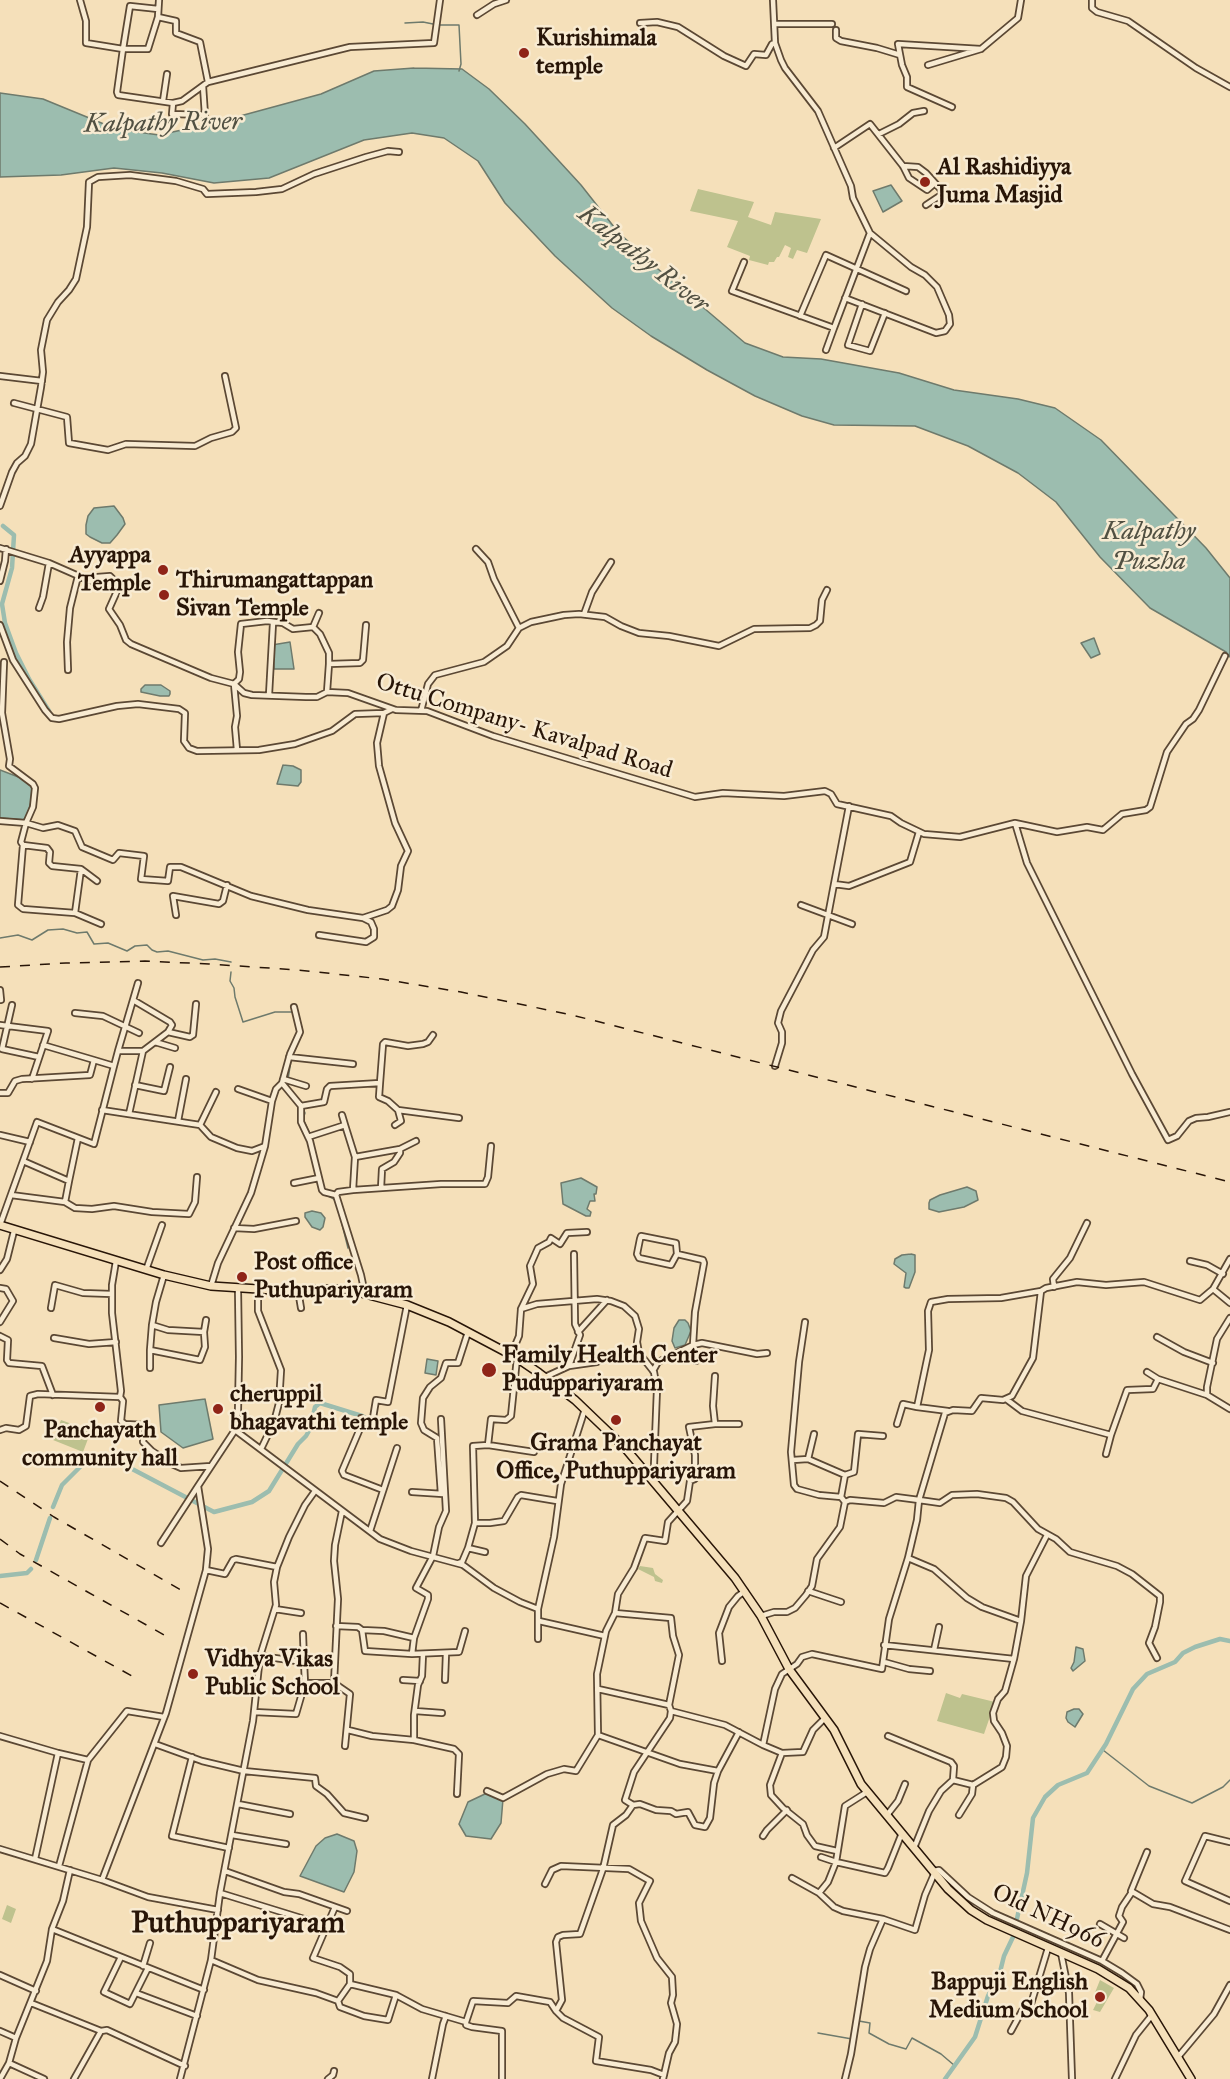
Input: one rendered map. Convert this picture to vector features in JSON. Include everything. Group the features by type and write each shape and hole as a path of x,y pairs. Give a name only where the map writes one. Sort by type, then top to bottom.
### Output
{"highway":[{"path":"0,1225 146,1270 211,1286 258,1290 346,1289 406,1305 449,1322 514,1356 545,1377 585,1409 625,1448 745,1591 789,1669 834,1730 867,1792 948,1888 971,1910 1003,1928 1115,1978 1129,1988 1152,2015 1191,2079"}],"street":[{"path":"80,0 86,21 86,43 123,49 148,49 158,17 159,0"},
{"path":"158,9 130,6 118,95 173,103 182,102 208,82 350,47 435,43 440,0"},
{"path":"477,15 494,4 506,0"},
{"path":"773,0 775,43 785,68 818,111 853,198 870,233 910,267 925,275 937,287 949,315 950,324 945,331 936,333 845,298"},
{"path":"928,65 981,49 1018,18 1021,0"},
{"path":"1092,0 1092,8 1097,12 1128,21 1196,69 1230,87"},
{"path":"158,17 176,21 176,33 200,42 208,82"},
{"path":"640,23 657,22 678,27 724,56 746,66 754,54 766,55 775,43"},
{"path":"775,24 832,24"},
{"path":"836,30 836,38 841,41 900,55"},
{"path":"952,107 907,87 907,77 898,44 981,49"},
{"path":"163,101 167,74"},
{"path":"173,103 172,114 206,115 203,86"},
{"path":"879,134 899,124 913,112 924,111"},
{"path":"834,148 870,124 903,166 909,178 927,190 935,183"},
{"path":"0,506 16,463 25,456 31,444 42,381 41,350 47,320 76,279 87,227 89,182 98,177 130,174 176,181 203,189 207,194 256,192 282,189 314,174 366,156 388,150 399,152"},
{"path":"903,166 918,167 944,193 926,205"},
{"path":"826,350 870,233"},
{"path":"800,316 826,255 906,291"},
{"path":"744,262 732,291 834,328"},
{"path":"862,304 848,345 870,351 885,313"},
{"path":"0,376 42,381"},
{"path":"14,403 68,417 69,442 108,450 126,444 195,446 211,438 232,432 236,428 230,409 225,376"},
{"name":"Ottu Company- Kavalpad Road","path":"0,548 49,563 90,580 110,576 116,582 118,589 109,609 120,625 126,640 211,678 234,684 244,693 318,697 327,692 348,693 392,709 421,711 493,736 695,797 723,793 784,796 825,791 831,794 837,804 891,816 924,834 960,837 1015,823"},
{"path":"0,581 6,549"},
{"path":"476,549 488,562 519,628"},
{"path":"584,614 591,592 611,562"},
{"path":"39,608 49,563"},
{"path":"68,670 69,620 78,576"},
{"path":"421,711 428,684 435,675 484,662 507,646 519,628 531,622 584,614 605,616 621,627 639,633 669,636 719,646 754,629 810,628 816,625 820,621 822,600 827,590"},
{"path":"313,627 319,613"},
{"path":"237,750 234,684 239,679 240,672 238,652 241,624 267,621 283,623 293,629 313,627"},
{"path":"269,695 273,623"},
{"path":"0,625 13,660 52,718 59,719 117,706 138,704 179,709 185,713 184,741 189,748 206,752 259,750 295,744 332,731 355,714 384,713 392,709"},
{"path":"329,664 360,663 363,660 366,626"},
{"path":"313,627 320,634 328,653 327,692"},
{"path":"1226,656 1199,710 1186,724 1167,752 1150,807 1146,810 1122,814 1104,830 1087,827 1057,832 1015,823 1027,863 1132,1074 1168,1140 1177,1136 1189,1121 1230,1112"},
{"path":"13,660 2,662 2,713 10,759 9,766 35,788 33,807 21,842 23,845 18,905 23,909 75,913 101,924"},
{"path":"363,918 392,906 398,890 401,866 408,851 395,823 379,766 377,743 384,713"},
{"path":"775,1066 782,1043 782,1032 778,1023 781,1011 813,950 824,937 849,806"},
{"path":"0,821 26,823 44,828 58,825 75,831 82,848 113,860 119,853 144,856 141,879 168,881 170,867 181,867 251,896 283,905 363,918 371,922 374,929 374,937 366,942 319,935"},
{"path":"834,884 849,886 910,862 919,832"},
{"path":"23,845 47,848 50,852 49,863 52,866 81,869 97,881"},
{"path":"75,913 81,869"},
{"path":"176,915 173,896 219,904 223,901 227,885"},
{"path":"801,905 852,924"},
{"path":"0,1225 37,1122 94,1144 124,1025 138,983"},
{"path":"0,990 1,1000"},
{"path":"129,1114 143,1051 168,1032 172,1024 133,1000"},
{"path":"168,1032 190,1037 194,1035 196,1004"},
{"path":"12,1005 2,1049 39,1057"},
{"path":"211,1286 218,1263 251,1193 265,1146 272,1101 276,1089 283,1081 289,1057 300,1032 295,1010"},
{"path":"75,1013 103,1016 139,1033"},
{"path":"0,1025 48,1031 33,1078"},
{"path":"396,1125 401,1120 398,1110 379,1097 383,1044 385,1042 408,1046 423,1044 428,1042 433,1035"},
{"path":"154,1042 176,1048"},
{"path":"43,1045 114,1066"},
{"path":"118,1051 143,1051"},
{"path":"289,1057 353,1064"},
{"path":"0,1093 8,1093 15,1081 90,1075 94,1060"},
{"path":"135,1085 164,1091 170,1067"},
{"path":"178,1121 186,1079"},
{"path":"283,1081 306,1086"},
{"path":"283,1081 301,1106 301,1122 308,1137 324,1192 336,1195"},
{"path":"301,1106 324,1102 330,1086 380,1083"},
{"path":"238,1089 272,1101"},
{"path":"200,1125 216,1092"},
{"path":"102,1110 200,1125 211,1137 237,1148 252,1151 265,1146"},
{"path":"398,1110 459,1118"},
{"path":"342,1115 355,1157 353,1190"},
{"path":"308,1137 345,1125"},
{"path":"0,1135 30,1142"},
{"path":"65,1202 78,1138"},
{"path":"355,1157 399,1149 416,1141"},
{"path":"336,1195 338,1192 353,1190 485,1184 491,1146"},
{"path":"381,1188 382,1169 394,1162 400,1153 399,1149"},
{"path":"23,1161 69,1181"},
{"path":"11,1196 65,1202 72,1208 81,1209 114,1206 152,1212 189,1214 195,1202 197,1176"},
{"path":"294,1183 319,1178"},
{"path":"336,1195 362,1275 365,1294"},
{"path":"234,1228 261,1228 296,1221"},
{"path":"1054,1287 1053,1279 1070,1258 1087,1223"},
{"path":"146,1270 162,1225"},
{"path":"0,1270 7,1260 14,1231"},
{"path":"488,1445 491,1419 506,1420 511,1416 514,1356 519,1336 521,1310 533,1284 530,1266 538,1248 549,1242 550,1238 560,1244 567,1233 587,1232"},
{"path":"641,1236 676,1243 677,1254 671,1265 639,1258 637,1254 641,1236"},
{"path":"569,1366 580,1335 575,1324 574,1254"},
{"path":"677,1254 703,1260 704,1263 695,1312 693,1345 696,1361"},
{"path":"917,1407 929,1350 928,1311 931,1302 948,1299 1001,1298 1041,1292 1077,1282 1130,1285 1144,1282 1200,1300 1213,1289 1230,1259"},
{"path":"116,1261 112,1294 120,1397 123,1401 121,1421 125,1424 146,1425 143,1442 152,1451 181,1468 211,1466"},
{"path":"1190,1261 1207,1265 1223,1274"},
{"path":"150,1368 152,1325 164,1275"},
{"path":"51,1308 55,1285 83,1293 112,1294"},
{"path":"0,1288 6,1289 13,1301 0,1322"},
{"path":"161,1543 235,1430 238,1411 238,1288"},
{"path":"1213,1289 1230,1303"},
{"path":"258,1290 258,1311 281,1370 279,1403 274,1422 261,1449"},
{"path":"298,1290 301,1308"},
{"path":"1006,1399 1016,1390 1033,1358 1041,1292"},
{"path":"521,1310 537,1304 607,1300 624,1306 635,1316 639,1329 637,1342 639,1353 653,1371 657,1386 652,1479"},
{"path":"578,1332 607,1300"},
{"path":"383,1490 344,1475 342,1471 362,1418 372,1424 376,1400 388,1402 406,1305"},
{"path":"1207,1395 1217,1339 1230,1318"},
{"path":"150,1350 200,1360 205,1347 206,1320"},
{"path":"761,1616 774,1612 787,1612 795,1608 808,1591 814,1578 817,1559 840,1527 845,1502 841,1497 819,1495 796,1488 794,1485 791,1452 805,1322"},
{"path":"152,1325 168,1330 204,1332"},
{"path":"412,1654 414,1638 428,1599 428,1595 416,1588 433,1556 439,1527 446,1511 437,1438 424,1430 421,1423 423,1398 430,1387 441,1377 446,1363 458,1363 468,1332"},
{"path":"0,1336 8,1340 7,1360 9,1363 42,1366 52,1395"},
{"path":"1157,1336 1184,1353 1213,1363"},
{"path":"54,1338 89,1344 116,1342"},
{"path":"653,1371 658,1362 702,1343 757,1354 767,1353"},
{"path":"545,1377 569,1366 597,1362"},
{"path":"1148,1372 1158,1379 1207,1395 1230,1409"},
{"path":"715,1376 713,1406 715,1424"},
{"path":"1106,1454 1127,1390 1152,1389 1158,1379"},
{"path":"599,1380 627,1386 657,1386"},
{"path":"0,1430 6,1428 19,1430 26,1426 30,1396 120,1397"},
{"path":"897,1424 903,1404 948,1411 972,1411 976,1402 981,1398 1006,1399 1022,1411 1111,1435"},
{"path":"538,1639 538,1609 554,1537 557,1500 585,1409"},
{"path":"763,1745 775,1689 782,1674 807,1654 853,1662 880,1670 884,1662 884,1645 889,1619 908,1558 919,1500 942,1420 948,1411"},
{"path":"441,1419 443,1494"},
{"path":"488,1791 503,1798 547,1774 564,1769 576,1772 598,1735 597,1674 605,1636 615,1613 618,1594 634,1568 645,1538 665,1541 668,1522 687,1501 690,1480 695,1479 695,1455 689,1427 701,1424 739,1424"},
{"path":"235,1430 380,1539 458,1563 511,1598 538,1609"},
{"path":"808,1459 814,1434"},
{"path":"793,1460 808,1459 845,1474 854,1472 858,1434 883,1436"},
{"path":"458,1563 462,1562 476,1523 473,1446 488,1445 534,1452"},
{"path":"370,1532 397,1448"},
{"path":"841,1497 845,1474"},
{"path":"102,1880 155,1744 206,1570 208,1549 198,1486"},
{"path":"180,2079 211,1960 220,1893 254,1712 260,1656 275,1609 274,1582 277,1567 305,1504 315,1491"},
{"path":"412,1492 443,1494"},
{"path":"845,1502 850,1500 884,1503 896,1497 940,1503 952,1495 977,1494 1006,1498 1013,1502 1035,1526 1060,1542 1070,1552 1117,1566 1160,1596 1149,1643 1157,1658"},
{"path":"476,1523 504,1521 521,1495 557,1500"},
{"path":"334,1683 338,1599 334,1561 342,1511"},
{"path":"953,1780 973,1785 1002,1767 1006,1757 1007,1746 994,1721 993,1713 998,1699 1005,1691 1014,1659 1026,1576 1047,1535"},
{"path":"468,1548 485,1552"},
{"path":"908,1558 934,1569 967,1598 982,1607 1021,1621"},
{"path":"206,1570 225,1574 233,1560 236,1559 277,1567"},
{"path":"722,1661 719,1633 729,1607 745,1591"},
{"path":"808,1591 841,1602"},
{"path":"275,1609 301,1613"},
{"path":"615,1613 671,1618 673,1636 679,1655 670,1718 634,1772 625,1800 633,1805 640,1804 676,1814 688,1812 695,1825 705,1827 710,1818 714,1783 718,1771 739,1732"},
{"path":"539,1621 605,1636"},
{"path":"336,1626 358,1627 362,1630 384,1631 414,1638"},
{"path":"934,1650 939,1627"},
{"path":"362,1630 365,1651 412,1654 459,1652 465,1631"},
{"path":"254,1712 296,1714 305,1683 303,1634"},
{"path":"884,1645 1014,1659"},
{"path":"445,1680 446,1653"},
{"path":"414,1740 415,1711 422,1676 423,1654"},
{"path":"260,1656 304,1662 335,1663"},
{"path":"884,1662 909,1669 930,1671"},
{"path":"403,1680 420,1681"},
{"path":"305,1683 334,1683 350,1694 345,1746"},
{"path":"598,1689 725,1725 782,1753 803,1752 813,1730 825,1718"},
{"path":"59,1866 88,1760 127,1711 164,1717"},
{"path":"415,1711 442,1713"},
{"path":"348,1730 372,1736 414,1740 454,1749 459,1754 457,1794"},
{"path":"598,1735 680,1764 718,1771"},
{"path":"0,1736 88,1760"},
{"path":"888,1736 951,1762 954,1766 953,1780 941,1791 929,1811 914,1848"},
{"path":"155,1744 244,1771 315,1778 316,1786 327,1794 344,1813 365,1818"},
{"path":"35,1859 58,1753"},
{"path":"782,1753 770,1791 803,1824 815,1846 837,1851"},
{"path":"192,1757 172,1836 229,1848"},
{"path":"887,1816 898,1801 905,1784"},
{"path":"959,1815 972,1794 973,1785"},
{"path":"819,1893 828,1882 836,1862 844,1806 867,1792"},
{"path":"238,1804 290,1814"},
{"path":"556,2011 562,2000 556,1942 558,1937 563,1935 580,1934 603,1869 613,1825 626,1815 633,1805"},
{"path":"763,1836 787,1810"},
{"path":"821,1857 885,1873 902,1833"},
{"path":"232,1835 286,1844"},
{"path":"1230,1842 1205,1836 1185,1881 1230,1901"},
{"path":"0,1849 59,1866 148,1897 218,1910"},
{"path":"1102,1961 1123,1922 1119,1916 1132,1892 1147,1852"},
{"path":"466,2022 472,2001 508,2003 516,1996 550,2002 563,2018 599,2037 596,2061 651,2070 664,2077 669,2053 675,2042 677,2024 671,2003 674,1995 672,1977 657,1958 641,1921 639,1903 650,1881 629,1869 561,1866 552,1870 545,1884"},
{"path":"0,2079 9,2063 16,2038 36,1991 70,1870"},
{"path":"225,1870 284,1892 299,1894 347,1911"},
{"name":"Old NH966","path":"934,1871 939,1870 976,1904 1102,1961 1137,1984 1141,1992 1140,2000"},
{"path":"792,1878 819,1893 834,1907 843,1911 884,1919 915,1930 934,1871"},
{"path":"1132,1892 1153,1904 1170,1907 1230,1930"},
{"path":"220,1893 327,1926"},
{"path":"335,1907 313,1958 340,1967 350,1974 351,1984 338,2001"},
{"path":"845,2079 865,1967 870,1948 884,1919"},
{"path":"1100,1924 1124,1938"},
{"path":"52,1929 204,1990"},
{"path":"121,1957 104,1992 130,2004 146,1967 150,1943"},
{"path":"1011,2031 1023,2009 1031,2004 1048,1948"},
{"path":"1060,1953 1069,1993 1072,2079"},
{"path":"211,1960 258,1980 316,1993 338,2001"},
{"path":"0,1975 36,1991"},
{"path":"351,1984 396,1995 422,2009 466,2022 466,2025 472,2027 502,2031 502,2079"},
{"path":"1178,2057 1214,2014 1230,1985"},
{"path":"136,1993 197,2016"},
{"path":"338,2001 340,2007 364,2016 388,2020 396,1995"},
{"path":"31,2003 101,2031 107,2030 185,2066"},
{"path":"1115,2079 1136,2035 1152,2015"},
{"path":"432,2079 446,2016"},
{"path":"0,2031 16,2038"},
{"path":"74,2079 101,2031"},
{"path":"9,2063 44,2079"},
{"path":"328,2079 334,2071"}],"green space":[{"path":"698,189 754,202 748,217 771,225 775,212 821,219 807,253 797,250 793,259 788,257 791,248 785,245 779,257 774,262 769,262 768,265 749,260 750,256 727,247 738,221 690,211"},
{"path":"61,1420 91,1431 83,1452 53,1440"},
{"path":"640,1566 653,1568 655,1574 663,1580 662,1583 638,1569"},
{"path":"946,1693 960,1698 962,1694 995,1702 984,1734 937,1721"},
{"path":"7,1905 16,1909 11,1923 2,1919"},
{"path":"1100,1980 1114,1988 1100,2012 1093,2010 1099,1998 1094,1995"}],"water":[{"name":"Kalpathy Puzha","path":"414,68 462,69 489,89 581,185 618,232 745,343 783,357 821,359 899,373 954,390 1018,399 1055,408 1101,440 1206,548 1230,578 1230,657 1226,652 1150,608 1100,557 1056,502 1018,473 968,446 915,426 834,425 802,416 755,396 651,336 612,308 555,256 505,203 478,161 444,138 412,133 364,140 269,178 214,183 162,173 114,168 61,175 0,177 0,93 43,99 116,129 159,135 218,122 321,94 374,71"},
{"path":"891,185 902,201 883,212 873,191"},
{"path":"114,506 125,524 110,543 102,543 86,534 88,516 94,508"},
{"path":"1094,638 1100,654 1091,658 1081,643"},
{"path":"290,642 294,669 274,669 272,645"},
{"path":"145,685 161,685 170,691 170,694 160,696 141,692"},
{"path":"283,765 301,770 301,782 298,786 277,784"},
{"path":"0,770 21,778 33,788 26,820 0,818"},
{"path":"581,1178 597,1187 596,1194 594,1194 595,1201 590,1201 587,1209 591,1212 590,1216 563,1204 561,1183"},
{"path":"967,1187 976,1191 978,1200 964,1207 939,1212 929,1209 930,1200"},
{"path":"312,1211 321,1213 325,1218 320,1230 312,1227 305,1217 305,1213"},
{"path":"915,1255 915,1272 909,1288 906,1288 904,1287 906,1273 894,1264 895,1259"},
{"path":"679,1320 685,1320 691,1331 685,1345 675,1348 672,1341 674,1328"},
{"path":"427,1359 438,1361 436,1375 425,1373"},
{"path":"205,1399 213,1439 183,1448 161,1432 159,1405"},
{"path":"1076,1647 1083,1649 1085,1661 1073,1671 1071,1668"},
{"path":"1079,1709 1083,1714 1075,1727 1066,1718 1067,1712"},
{"path":"487,1793 503,1799 501,1823 491,1839 466,1836 459,1824 468,1802"},
{"path":"337,1834 354,1841 357,1851 354,1872 344,1892 300,1876 316,1846 325,1838"}],"waterway":[{"path":"405,23 433,24"},
{"path":"440,25 459,25 461,64 459,71"},
{"path":"3,526 14,535 12,568 2,604 5,623 16,653 49,711"},
{"path":"0,938 18,935 32,940 48,930 63,929 77,933 87,932 94,944 108,943 127,951 135,946 147,945 157,952 168,951 203,960 215,959 231,962"},
{"path":"231,972 230,981 243,1022 275,1012 295,1012"},
{"path":"293,1052 302,1035 299,1017"},
{"path":"288,1079 291,1061"},
{"path":"293,1093 300,1101"},
{"path":"303,1108 305,1113 303,1119 310,1134"},
{"path":"312,1138 315,1154"},
{"path":"324,1194 334,1199 336,1203"},
{"path":"338,1208 348,1248"},
{"path":"53,1507 62,1485 89,1458 95,1455 115,1460 214,1512 252,1502 269,1491 298,1444 306,1436 315,1407 320,1403 371,1421"},
{"path":"36,1560 50,1518"},
{"path":"0,1576 27,1573 31,1569"},
{"path":"945,2079 975,2037 988,1996 1013,1937 1027,1873 1033,1818 1045,1797 1058,1785 1087,1773 1106,1744 1133,1689 1147,1674 1175,1662 1183,1653 1195,1647 1220,1639 1230,1641"},
{"path":"1103,1750 1149,1786 1192,1803 1223,1787 1230,1780"},
{"path":"853,2025 854,2020"},
{"path":"859,2021 870,2023 869,2033 889,2044 906,2049 912,2038 941,2054 955,2066"},
{"path":"818,2033 852,2039"}],"railway":[{"path":"0,967 145,961 209,964 382,979 461,992 572,1015 1230,1182"},
{"path":"0,1481 54,1517 188,1594"},
{"path":"0,1539 20,1554 166,1636"},
{"path":"0,1603 132,1676"}],"place":[{"name":"Kurishimala temple","path":"524,53"},
{"name":"Al Rashidiyya Juma Masjid","path":"925,182"},
{"name":"Ayyappa Temple","path":"163,570"},
{"name":"Thirumangattappan Sivan Temple","path":"164,595"},
{"name":"Post office Puthupariyaram","path":"242,1277"},
{"name":"Family Health Center Puduppariyaram","path":"489,1370"},
{"name":"Panchayath community hall","path":"100,1407"},
{"name":"cheruppil bhagavathi temple","path":"218,1409"},
{"name":"Grama Panchayat Office, Puthuppariyaram","path":"616,1420"},
{"name":"Vidhya Vikas Public School","path":"193,1674"},
{"name":"Bappuji English Medium School","path":"1100,1997"}],"district":[{"name":"Puthuppariyaram","path":"238,1925"}],"water label":[{"name":"Kalpathy River","path":"163,124"},
{"name":"Kalpathy River","path":"643,260"}]}
